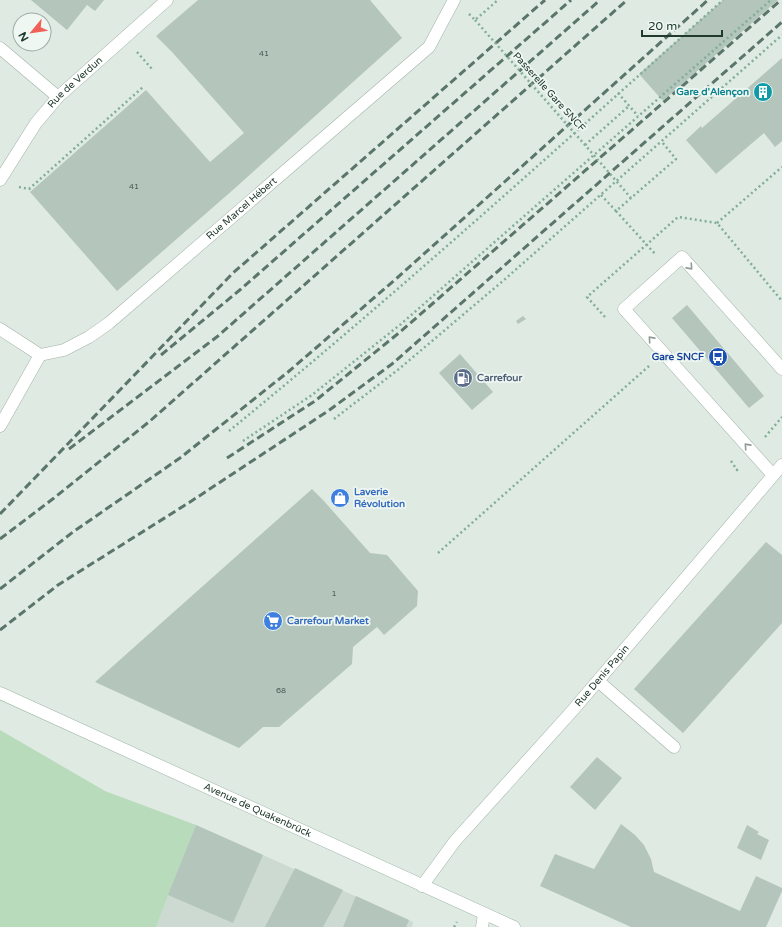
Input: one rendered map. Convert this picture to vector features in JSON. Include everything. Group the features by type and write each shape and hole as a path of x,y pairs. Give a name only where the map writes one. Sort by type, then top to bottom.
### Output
{"street":[{"name":"Rue de Verdun","path":"0,180 36,123 58,97 167,0"},
{"name":"Rue Marcel Hébert","path":"40,355 64,350 89,337 115,318 429,47 454,0"},
{"path":"0,48 58,97"},
{"path":"773,475 624,309 682,257 782,369"},
{"path":"0,329 40,355 0,426"},
{"name":"Rue Denis Papin","path":"422,886 455,840 598,681 782,465"},
{"path":"598,681 674,746"},
{"name":"Avenue de Quakenbrück","path":"0,693 514,927"},
{"path":"482,927 484,914"}],"path":[{"name":"Passerelle Gare SNCF","path":"498,0 475,20 631,198"},
{"path":"229,431 294,378 404,284 723,0"},
{"path":"243,441 312,395 400,324 771,0"},
{"path":"334,418 405,364 504,280 782,35"},
{"path":"135,50 152,69"},
{"path":"16,186 29,189 143,87"},
{"path":"618,93 638,116"},
{"path":"585,145 629,106"},
{"path":"616,211 676,159 662,142"},
{"path":"782,167 717,223 782,301"},
{"path":"601,195 668,269"},
{"path":"438,553 649,366"}],"shaded area":[{"path":"196,825 413,922 412,927 156,927"}],"green space":[{"path":"0,730 105,791 196,825 156,927 0,927"}],"building":[{"path":"31,0 104,0 95,11 87,5 67,30 52,18 52,12 45,12"},
{"path":"198,0 370,0 402,38 234,189 117,291 30,192 146,90 210,162 244,133 156,36"},
{"path":"723,0 778,0 663,101 639,74"},
{"name":"Gare d'Alençon","path":"782,58 782,141 775,147 764,133 716,174 686,140 701,126 702,128"},
{"name":"Gare SNCF","path":"687,305 764,396 749,408 672,318"},
{"path":"523,316 526,319 518,324 516,321"},
{"name":"Carrefour","path":"460,354 493,392 472,410 439,373"},
{"name":"Carrefour Market","path":"312,489 370,553 387,555 418,591 417,606 384,635 377,627 353,647 352,664 279,727 263,727 239,748 95,682"},
{"path":"766,542 782,555 782,623 683,733 634,689"},
{"path":"597,757 622,778 595,810 570,787"},
{"path":"621,824 635,835 644,845 651,859 654,872 740,911 756,876 782,888 766,927 631,927 540,886 555,854 594,869"},
{"path":"196,825 263,855 233,923 168,895"},
{"path":"747,825 759,832 757,834 769,840 761,860 737,848"},
{"path":"295,868 343,890 323,927 265,927"},
{"path":"356,896 409,920 406,927 343,927"}],"railway":[{"path":"0,514 233,273 545,0"},
{"path":"161,355 241,289 571,0"},
{"path":"69,449 218,336 600,0"},
{"path":"0,539 150,421 627,0"},
{"path":"0,589 73,532 180,458 288,372 397,278 708,0"},
{"path":"227,458 315,401 400,332 781,0"},
{"path":"0,630 58,585 190,502 328,411 392,364 782,22"}],"place":[{"name":"Gare d'Alençon","path":"763,92"},
{"name":"Gare SNCF","path":"718,357"},
{"name":"Carrefour","path":"463,378"},
{"name":"Laverie Révolution","path":"340,498"},
{"name":"Carrefour Market","path":"273,621"}]}
